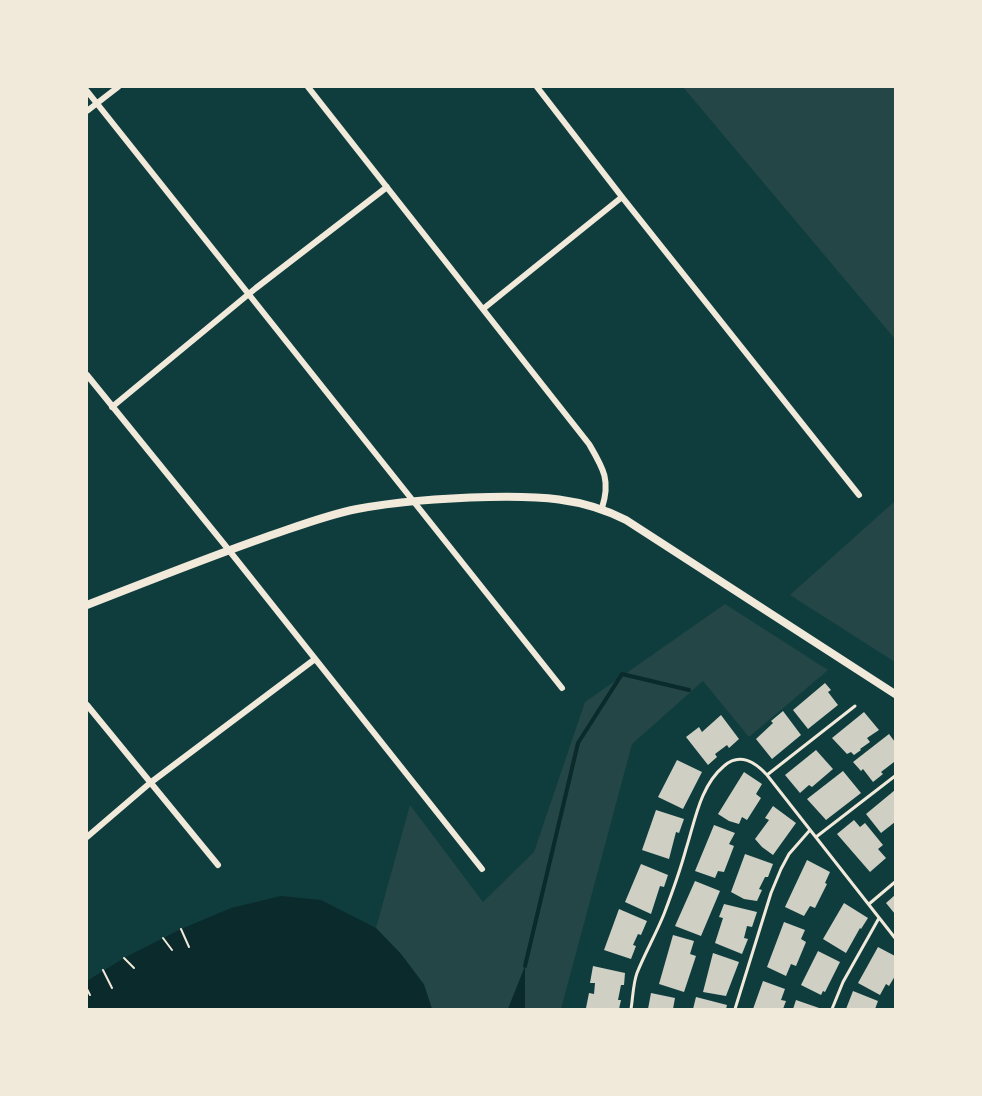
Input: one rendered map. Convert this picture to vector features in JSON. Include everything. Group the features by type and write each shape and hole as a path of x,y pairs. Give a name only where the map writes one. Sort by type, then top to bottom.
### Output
{"street":[{"path":"87,111 118,87"},
{"path":"308,87 590,444 606,476 606,491 602,508"},
{"path":"537,87 859,495"},
{"path":"87,92 562,688"},
{"path":"112,407 248,295 387,187"},
{"path":"483,309 622,197"},
{"path":"87,375 230,550 482,869"},
{"path":"87,605 230,550 327,516 358,509 472,498 533,496 562,499 602,508 626,520 895,694"},
{"path":"87,837 150,783 315,659"},
{"path":"87,705 218,865"}],"lane":[{"path":"767,775 855,706"},
{"path":"631,1009 636,975 663,916 686,850 699,802 724,766 739,759 746,759 757,764 767,775 895,938"},
{"path":"816,837 895,776"},
{"path":"735,1009 771,893 781,869 789,854 810,830"},
{"path":"869,904 895,882"},
{"path":"832,1009 843,982 879,918"}],"path":[{"path":"181,929 189,947"},
{"path":"163,938 172,950"},
{"path":"124,958 134,968"},
{"path":"103,970 112,988"},
{"path":"87,989 90,995"}],"shaded area":[{"path":"683,87 895,87 895,339"},
{"path":"895,501 895,662 790,595"},
{"path":"725,604 828,670 749,737 703,681 632,744 561,1009 525,1009 525,968 508,1009 432,1009 424,984 401,954 376,928 410,805 483,902 534,852 585,702"},
{"path":"281,896 321,900 376,928 401,954 424,985 432,1009 87,1009 87,981 124,958 181,929 231,908"},
{"path":"525,966 525,1009 508,1009"}],"building":[{"path":"825,683 831,690 828,692 838,705 808,729 793,710"},
{"path":"783,711 801,735 772,759 756,739"},
{"path":"864,712 879,730 867,738 870,742 861,750 854,755 851,752 847,754 832,738"},
{"path":"721,715 739,739 729,748 727,745 715,754 717,757 708,765 686,737 699,727 702,732"},
{"path":"889,734 895,742 895,763 881,772 883,774 873,782 863,769 861,771 853,762"},
{"path":"816,750 833,769 812,787 809,785 800,793 785,775"},
{"path":"677,760 702,772 683,809 658,797"},
{"path":"843,771 861,793 826,820 807,799"},
{"path":"744,772 762,784 756,794 761,798 747,820 742,817 739,824 718,814"},
{"path":"895,790 895,822 881,833 866,814"},
{"path":"773,806 796,823 773,855 755,839 769,820 765,818"},
{"path":"656,810 684,819 679,833 676,832 669,859 642,850"},
{"path":"854,820 860,827 865,823 883,845 878,849 886,858 870,872 837,834"},
{"path":"714,825 735,833 729,844 734,846 724,872 718,871 715,878 695,871"},
{"path":"745,854 773,864 768,877 765,877 759,889 762,890 757,901 744,899 731,892"},
{"path":"807,860 830,872 825,883 827,884 815,908 810,906 804,916 785,907"},
{"path":"641,864 668,875 664,887 660,886 651,914 625,902"},
{"path":"695,881 720,891 701,936 675,926"},
{"path":"895,895 895,914 886,903"},
{"path":"844,903 868,918 846,953 823,939"},
{"path":"724,904 757,912 752,927 747,926 744,938 748,939 742,954 715,943 723,918 719,917"},
{"path":"619,909 647,921 641,935 638,934 633,945 636,946 631,959 604,950"},
{"path":"784,922 805,930 801,939 806,942 796,966 791,964 786,976 767,967"},
{"path":"673,935 694,941 690,954 696,956 684,992 659,984"},
{"path":"878,947 895,956 895,976 889,986 886,984 880,995 858,983"},
{"path":"818,951 840,962 825,992 823,991 821,995 801,985"},
{"path":"713,953 739,962 726,996 703,992"},
{"path":"593,966 625,973 624,985 621,985 618,1000 621,1000 619,1009 586,1008 589,993 594,994 595,983 590,983"},
{"path":"763,981 785,989 781,1000 786,1001 783,1009 753,1009"},
{"path":"853,991 878,1001 875,1009 846,1009"},
{"path":"651,993 675,998 673,1009 648,1009"},
{"path":"696,997 727,1005 726,1009 693,1009"},
{"path":"796,1000 822,1009 793,1009"}],"waterway":[{"path":"525,966 578,743 622,674 689,690"}]}
